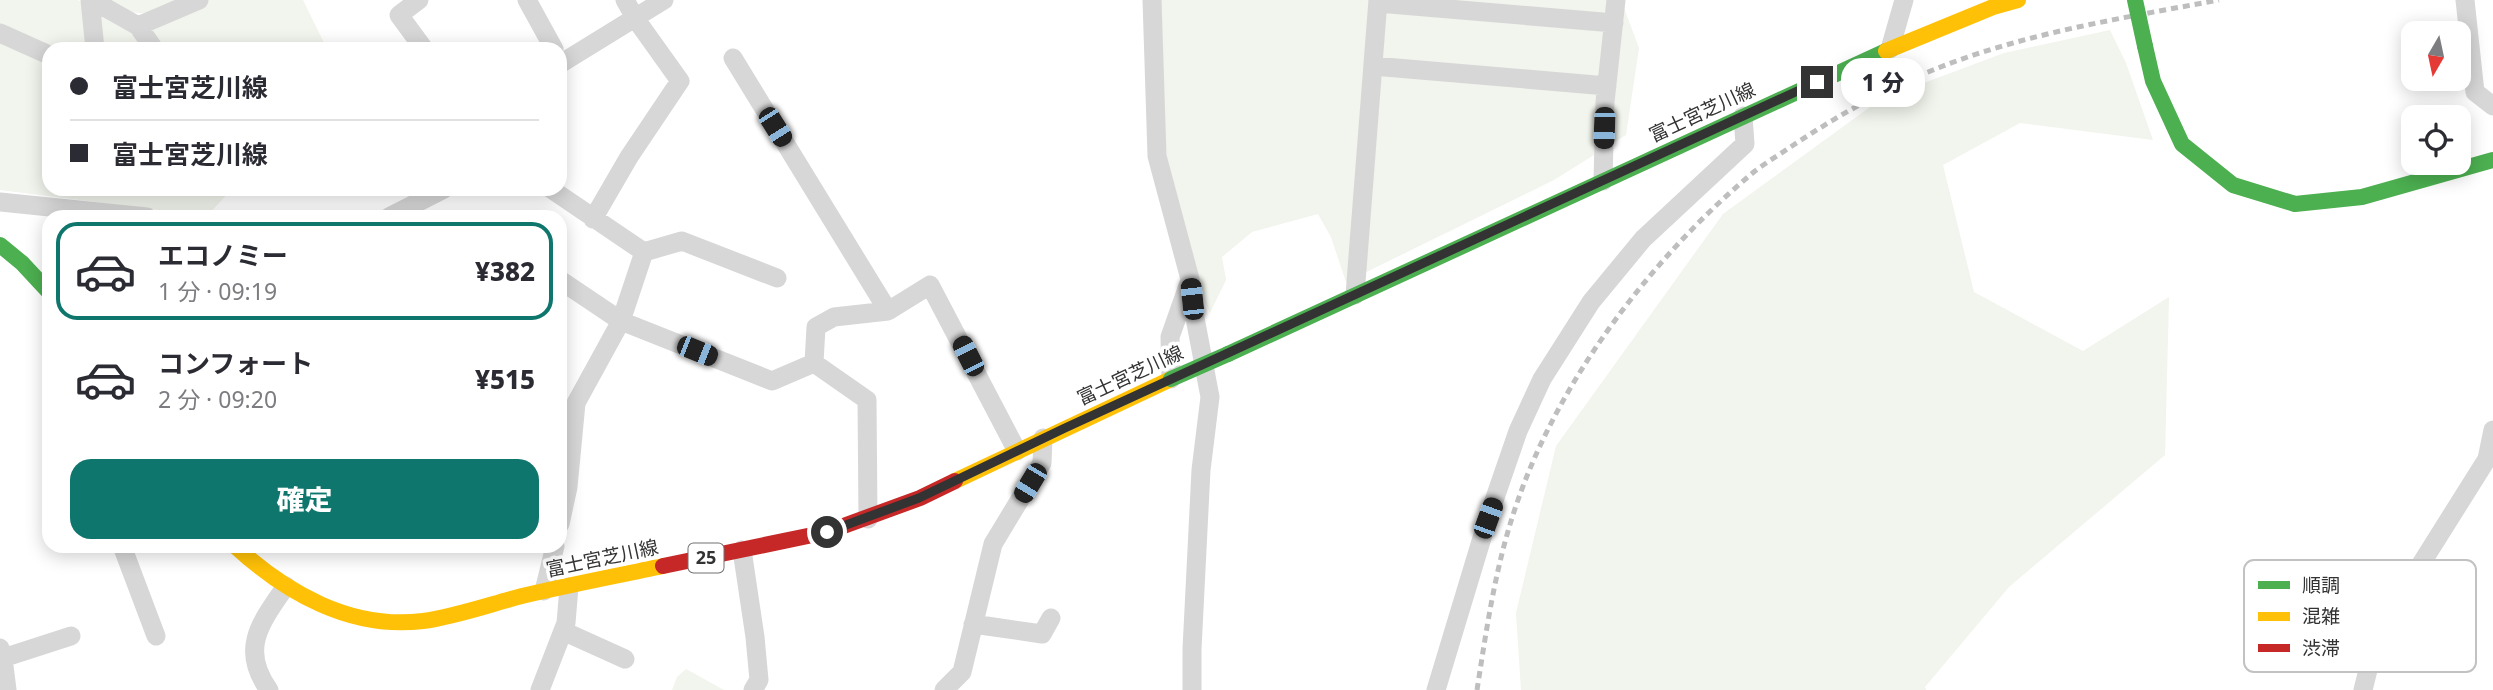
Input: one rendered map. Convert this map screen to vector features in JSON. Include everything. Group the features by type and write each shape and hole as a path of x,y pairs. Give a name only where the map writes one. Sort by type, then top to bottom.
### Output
{"main road":[{"name":"富士宮芝川線","path":"242,553 286,586 327,608 372,621 423,621 544,591 827,532 919,498 1043,438 1890,48 1993,7 2018,0"},
{"path":"2135,0 2154,81 2182,144 2233,185 2295,204 2362,197 2493,160"},
{"path":"0,245 22,262 42,284"}],"street":[{"path":"91,0 138,26 149,42"},
{"path":"91,0 94,42"},
{"path":"138,26 199,0"},
{"path":"419,0 399,15 419,42"},
{"path":"527,0 550,42"},
{"path":"567,53 630,9 664,0"},
{"path":"1152,0 1157,156 1190,279 1210,397 1200,484 1192,690"},
{"path":"1603,181 1607,86 1616,0"},
{"path":"1890,48 1904,0"},
{"path":"2465,0 2475,92 2493,106"},
{"path":"1355,295 1378,1 1614,23"},
{"path":"593,219 629,157 680,81 630,9"},
{"path":"0,33 42,52"},
{"path":"733,58 888,311"},
{"path":"1373,66 1607,86"},
{"path":"1436,690 1488,518 1518,431 1542,379 1591,302 1643,239 1745,144 1743,116"},
{"path":"403,210 430,196"},
{"path":"561,196 644,252 682,241 778,278"},
{"path":"0,202 78,210"},
{"path":"567,465 576,403 621,321 644,252"},
{"path":"1171,379 1170,337 1190,279"},
{"path":"814,363 816,327 834,317 888,311 930,285 1017,451"},
{"path":"567,286 621,321 772,381 814,363"},
{"path":"814,363 867,400 868,519"},
{"path":"2424,560 2487,459 2493,430"},
{"path":"944,690 962,672 993,544 1042,463 1043,438"},
{"path":"742,550 759,680 753,690"},
{"path":"125,553 156,636"},
{"path":"544,591 553,553"},
{"path":"269,690 258,675 254,652 257,631 286,586"},
{"path":"540,690 566,623 569,587"},
{"path":"973,624 1042,634 1051,618"},
{"path":"562,631 625,659"},
{"path":"6,690 2,653 71,636"},
{"path":"2362,690 2367,672"}],"shaded area":[{"path":"0,0 78,0 134,31 203,0 303,0 324,42 42,42 42,195 0,190"},
{"path":"99,0 187,0 156,14 112,11"},
{"path":"1155,0 1621,0 1639,48 1626,135 1554,180 1346,282 1331,237 1318,214 1252,232 1222,257 1226,280 1210,313 1171,231"},
{"path":"2110,30 2126,63 2153,140 2020,123 1943,165 1974,292 2083,351 2169,297 2165,455 2009,587 1925,687 1926,690 1521,690 1516,613 1556,446 1723,214 1881,99 2004,53"},
{"path":"48,196 226,196 213,210 159,210"},
{"path":"686,669 724,690 672,690 677,677"}],"railway":[{"path":"1477,690 1504,547 1510,523 1536,454 1559,408 1615,320 1647,279 1718,204 1755,171 1826,124 1878,95 1933,70 2038,36 2219,0"}],"traffic: fast":[{"path":"2135,0 2145,46"},
{"path":"2145,46 2153,81 2182,144 2233,185 2295,204 2362,197 2493,160"},
{"path":"1228,354 1886,51"},
{"path":"0,245 42,284"},
{"path":"1171,379 1228,354"}],"traffic: slow":[{"path":"1886,51 1993,7 2018,0"},
{"path":"955,481 1171,379"},
{"path":"243,553 276,579 321,604 345,614 396,622 447,617 522,596 663,566"}],"traffic: jam":[{"path":"663,566 827,532 920,498 955,481"}],"route":[{"path":"827,532 919,498 1065,428 1817,82"}]}
